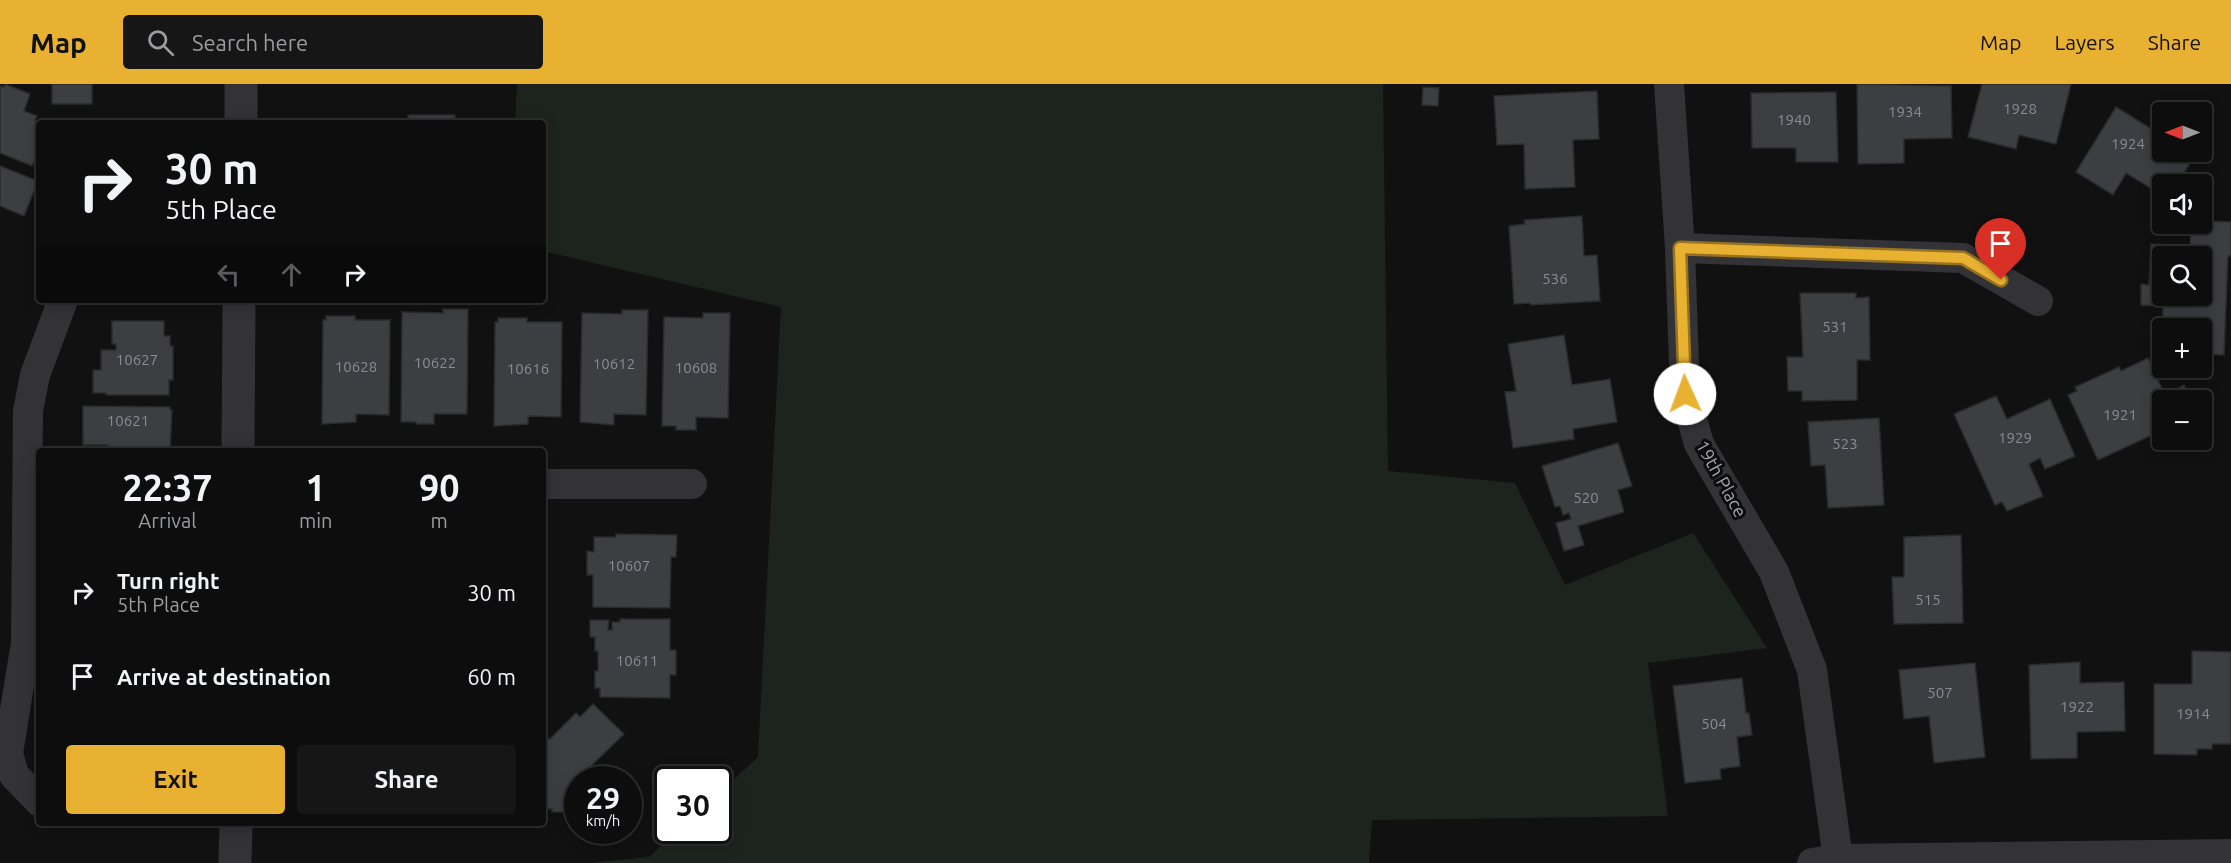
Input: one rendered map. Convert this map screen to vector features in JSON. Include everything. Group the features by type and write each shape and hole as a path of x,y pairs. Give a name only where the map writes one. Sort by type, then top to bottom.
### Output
{"street":[{"path":"241,84 241,120"},
{"name":"19th Place","path":"1669,84 1680,248 1685,394 1699,444 1774,572 1812,670 1825,861"},
{"path":"1680,248 1963,258 2038,301"},
{"path":"36,798 14,775 8,753 26,643 28,411 35,375 62,303"},
{"path":"238,448 239,303"},
{"path":"546,484 692,484"},
{"path":"235,863 236,826"},
{"path":"1825,861 2231,854"}],"shaded area":[{"path":"517,84 1383,84 1388,471 1515,483 1565,585 1693,533 1767,648 1648,663 1668,816 1372,820 1369,863 590,863 649,857 663,844 732,844 732,781 758,757 781,307 546,252 546,120 515,120"}],"building":[{"path":"5,84 30,94 24,111 37,116 35,120 36,164 33,163 32,166 0,153 0,86 4,87"},
{"path":"52,84 92,84 92,104 52,104"},
{"path":"1857,84 1951,86 1952,138 1904,139 1904,163 1858,164"},
{"path":"1982,84 2071,84 2056,144 2019,135 2016,149 1968,137"},
{"path":"1423,87 1439,88 1438,106 1422,105"},
{"path":"1597,91 1599,139 1573,140 1575,187 1525,189 1524,144 1497,145 1494,96"},
{"path":"1836,92 1838,162 1796,162 1796,148 1752,148 1751,93"},
{"path":"2116,107 2152,129 2152,162 2191,162 2183,174 2152,174 2152,189 2126,173 2113,195 2076,172"},
{"path":"408,115 455,115 455,120 408,120"},
{"path":"0,166 36,180 36,186 24,216 0,206"},
{"path":"1582,216 1584,256 1597,255 1600,301 1514,304 1509,226 1525,224 1524,220"},
{"path":"2212,221 2231,222 2224,355 2212,354 2212,318 2163,318 2163,306 2212,306 2212,246 2190,246 2191,234 2212,234"},
{"path":"2151,244 2190,246 2152,246 2152,306 2141,305 2141,284 2149,285"},
{"path":"1800,293 1856,293 1856,298 1869,297 1870,360 1857,360 1857,400 1802,401 1802,391 1788,391 1787,357 1803,357"},
{"path":"443,309 468,309 467,414 434,414 434,424 401,422 402,312 443,313"},
{"path":"622,310 648,310 646,415 614,414 614,425 580,422 582,313 622,314"},
{"path":"703,313 730,313 728,418 696,417 696,430 676,430 676,426 662,426 664,317 703,318"},
{"path":"326,316 355,316 355,320 390,320 389,415 356,414 356,422 322,424 323,320 326,320"},
{"path":"498,318 527,318 527,322 562,322 561,417 528,416 528,424 494,426 495,322 498,322"},
{"path":"112,321 164,321 164,336 170,336 170,346 173,346 173,380 169,380 169,395 93,393 93,370 101,370 101,350 116,350 116,344 112,344"},
{"path":"1564,335 1572,385 1610,379 1617,422 1573,429 1574,439 1513,448 1505,392 1516,391 1508,344"},
{"path":"2148,358 2152,367 2152,378 2157,378 2163,390 2152,390 2152,435 2098,460 2068,395 2077,391 2075,387 2119,367 2121,371"},
{"path":"2184,385 2186,390 2174,390"},
{"path":"1996,396 2007,419 2050,399 2075,456 2045,469 2040,458 2029,464 2043,496 2007,511 2002,502 1995,505 1954,414"},
{"path":"83,406 170,407 172,410 170,448 108,448 108,445 83,445"},
{"path":"1879,418 1884,505 1828,508 1825,465 1811,466 1808,422"},
{"path":"1618,443 1632,486 1618,490 1624,512 1578,526 1584,545 1564,551 1556,523 1571,519 1569,513 1563,515 1560,506 1555,507 1542,466"},
{"path":"616,534 677,535 676,557 671,557 670,608 593,607 593,575 587,575 587,551 594,552 594,537 616,537"},
{"path":"1961,535 1963,623 1894,624 1892,577 1904,577 1904,537"},
{"path":"620,619 670,619 670,650 676,650 676,675 670,675 670,698 600,697 600,688 595,688 598,651 595,651 595,637 590,637 590,620 609,620 608,630 612,630 612,622 620,622"},
{"path":"2192,651 2231,652 2231,744 2212,744 2212,749 2197,749 2197,755 2154,754 2154,684 2192,684"},
{"path":"2080,662 2080,683 2124,682 2125,731 2077,732 2077,758 2031,759 2029,665"},
{"path":"1975,663 1985,757 1934,763 1929,716 1904,719 1899,670"},
{"path":"1742,678 1746,713 1749,713 1752,735 1737,737 1740,766 1720,769 1721,779 1685,783 1673,686"},
{"path":"593,704 624,734 591,766 564,766 564,812 552,812 552,809 546,809 546,739 550,739 576,713 580,717"}],"route":[{"path":"1685,394 1680,248 1963,258 2001,280"}]}
